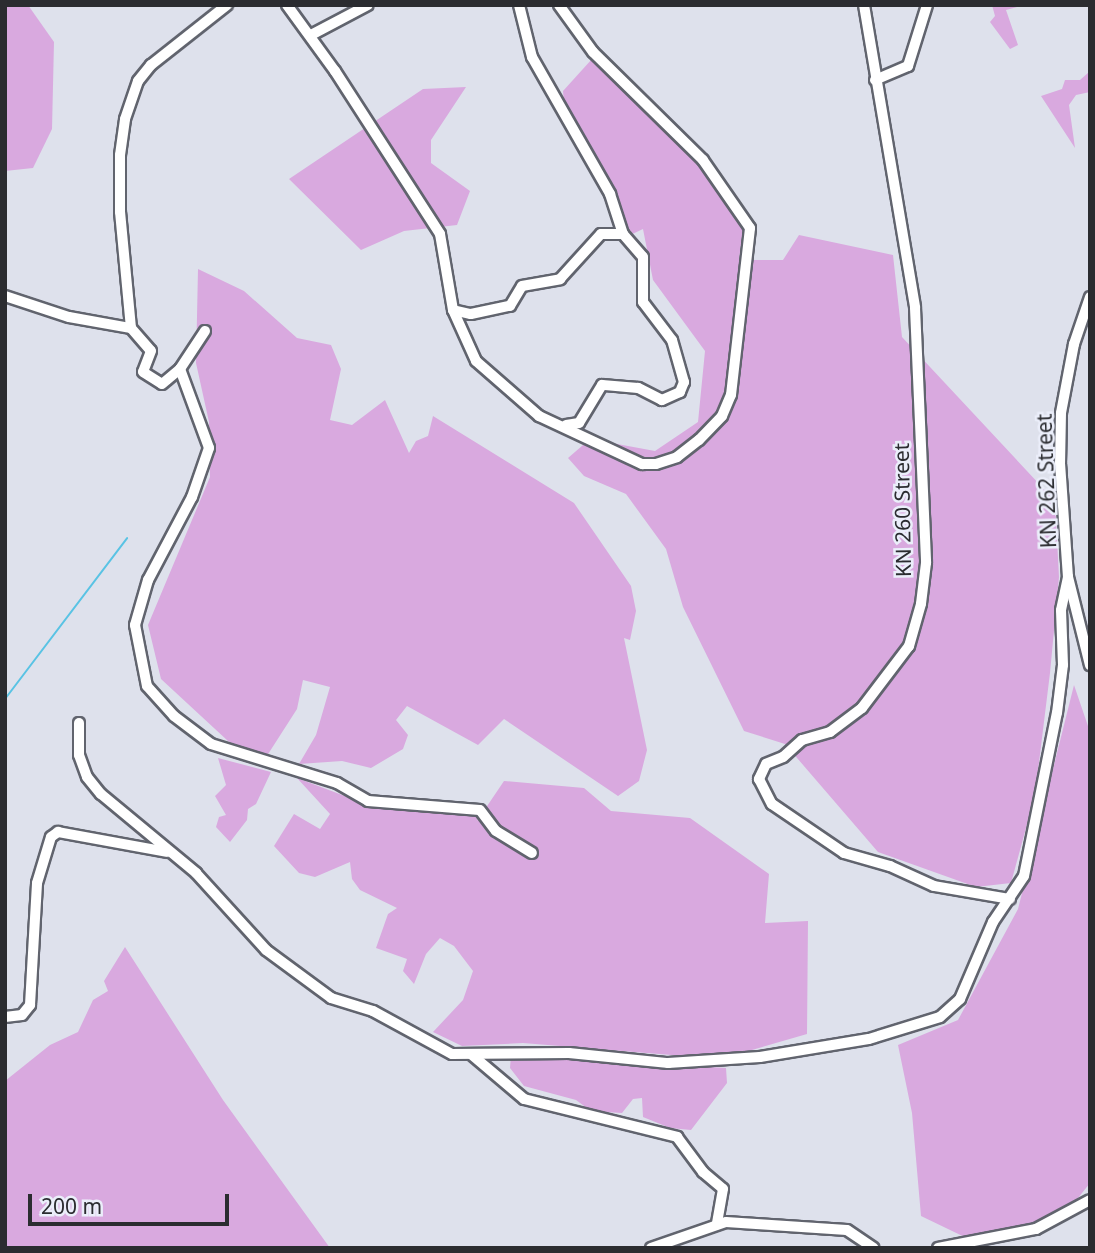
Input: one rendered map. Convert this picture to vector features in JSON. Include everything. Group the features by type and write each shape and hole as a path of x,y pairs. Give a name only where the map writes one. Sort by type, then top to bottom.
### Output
{"street":[{"path":"205,331 180,369 162,384 142,372 151,351 131,328 120,212 125,119 138,81 151,65 227,5"},
{"path":"287,5 311,35 440,234 453,310 476,361 531,410 642,464 656,464 677,457 722,416 731,395 750,228 703,160 601,60 559,5"},
{"path":"311,35 368,5"},
{"path":"519,5 532,57 610,194 623,234 643,257 643,302 671,341 684,382 680,392 662,400 638,388 602,385 579,423 565,426"},
{"name":"KN 260 Street","path":"863,5 915,308 926,563 921,604 909,646 862,708 830,732 802,740 783,757 766,764 759,779 772,804 845,853 890,866 934,886 1010,899"},
{"path":"875,80 908,66 927,5"},
{"path":"453,310 471,314 510,306 522,286 560,279 601,234 623,234"},
{"path":"5,296 69,317 131,328"},
{"name":"KN 262 Street","path":"1090,297 1074,344 1061,413 1068,577 1090,665"},
{"path":"180,369 209,448 192,497 148,580 135,625 147,686 174,716 211,744 337,783 368,801 480,810 496,831 532,853"},
{"path":"79,723 79,755 87,777 215,893 266,950 331,998 373,1011 433,1046 472,1055 569,1053 711,1063 869,1039 952,1009 993,922 1021,886 1041,811 1063,666 1061,610 1068,577"},
{"path":"5,1017 22,1015 29,1008 37,883 51,837 58,832 171,853"},
{"path":"472,1055 524,1098 677,1137 703,1172 723,1189 717,1224"},
{"path":"938,1248 1036,1229 1090,1200"},
{"path":"651,1248 717,1224 847,1230 874,1248"}],"shaded area":[{"path":"5,5 28,5 54,42 52,129 33,168 5,171"},
{"path":"992,5 1024,5 1006,10 1018,45 1010,49 990,22 995,16"},
{"path":"592,59 693,156 743,228 739,260 783,260 799,235 893,255 902,337 1055,501 1059,577 1050,673 1035,795 1011,883 976,887 878,852 785,744 744,731 683,607 666,549 626,494 584,476 568,458 590,439 655,451 698,422 705,351 653,280 643,229 626,237 619,205 564,104 563,91"},
{"path":"1089,72 1090,92 1076,95 1069,105 1075,148 1041,96 1062,89 1065,80 1080,80"},
{"path":"466,87 431,140 431,163 470,191 457,225 404,231 361,250 289,179 423,89"},
{"path":"198,269 244,291 297,338 331,345 341,369 330,420 352,425 385,400 409,453 416,441 428,436 433,416 574,503 631,586 636,611 630,640 624,638 647,750 639,781 618,796 504,719 478,745 407,706 396,720 408,735 403,749 371,768 342,761 299,764 316,735 330,687 303,680 297,709 263,762 228,741 161,679 148,625 210,477 209,422 196,363"},
{"path":"1074,685 1090,732 1090,1183 1062,1218 975,1242 921,1216 912,1113 898,1045 958,1020 1018,909"},
{"path":"218,758 271,772 256,804 248,809 247,820 230,842 216,827 219,817 226,815 215,796 226,785"},
{"path":"297,778 366,804 478,815 477,821 504,781 584,788 611,811 690,818 769,874 765,923 808,921 807,1034 721,1059 523,1043 462,1046 433,1032 463,1000 473,971 454,946 440,938 426,954 414,984 403,971 407,959 376,948 388,914 397,908 360,890 352,879 350,862 315,877 299,873 274,846 294,814 320,829 330,814"},
{"path":"125,947 223,1100 330,1248 5,1248 5,1081 50,1045 78,1032 93,1000 108,991 104,981"},
{"path":"511,1055 726,1068 727,1083 691,1130 670,1128 643,1117 642,1098 633,1099 622,1113 591,1111 576,1100 524,1086 510,1068"}],"waterway":[{"path":"5,699 127,538"}]}
